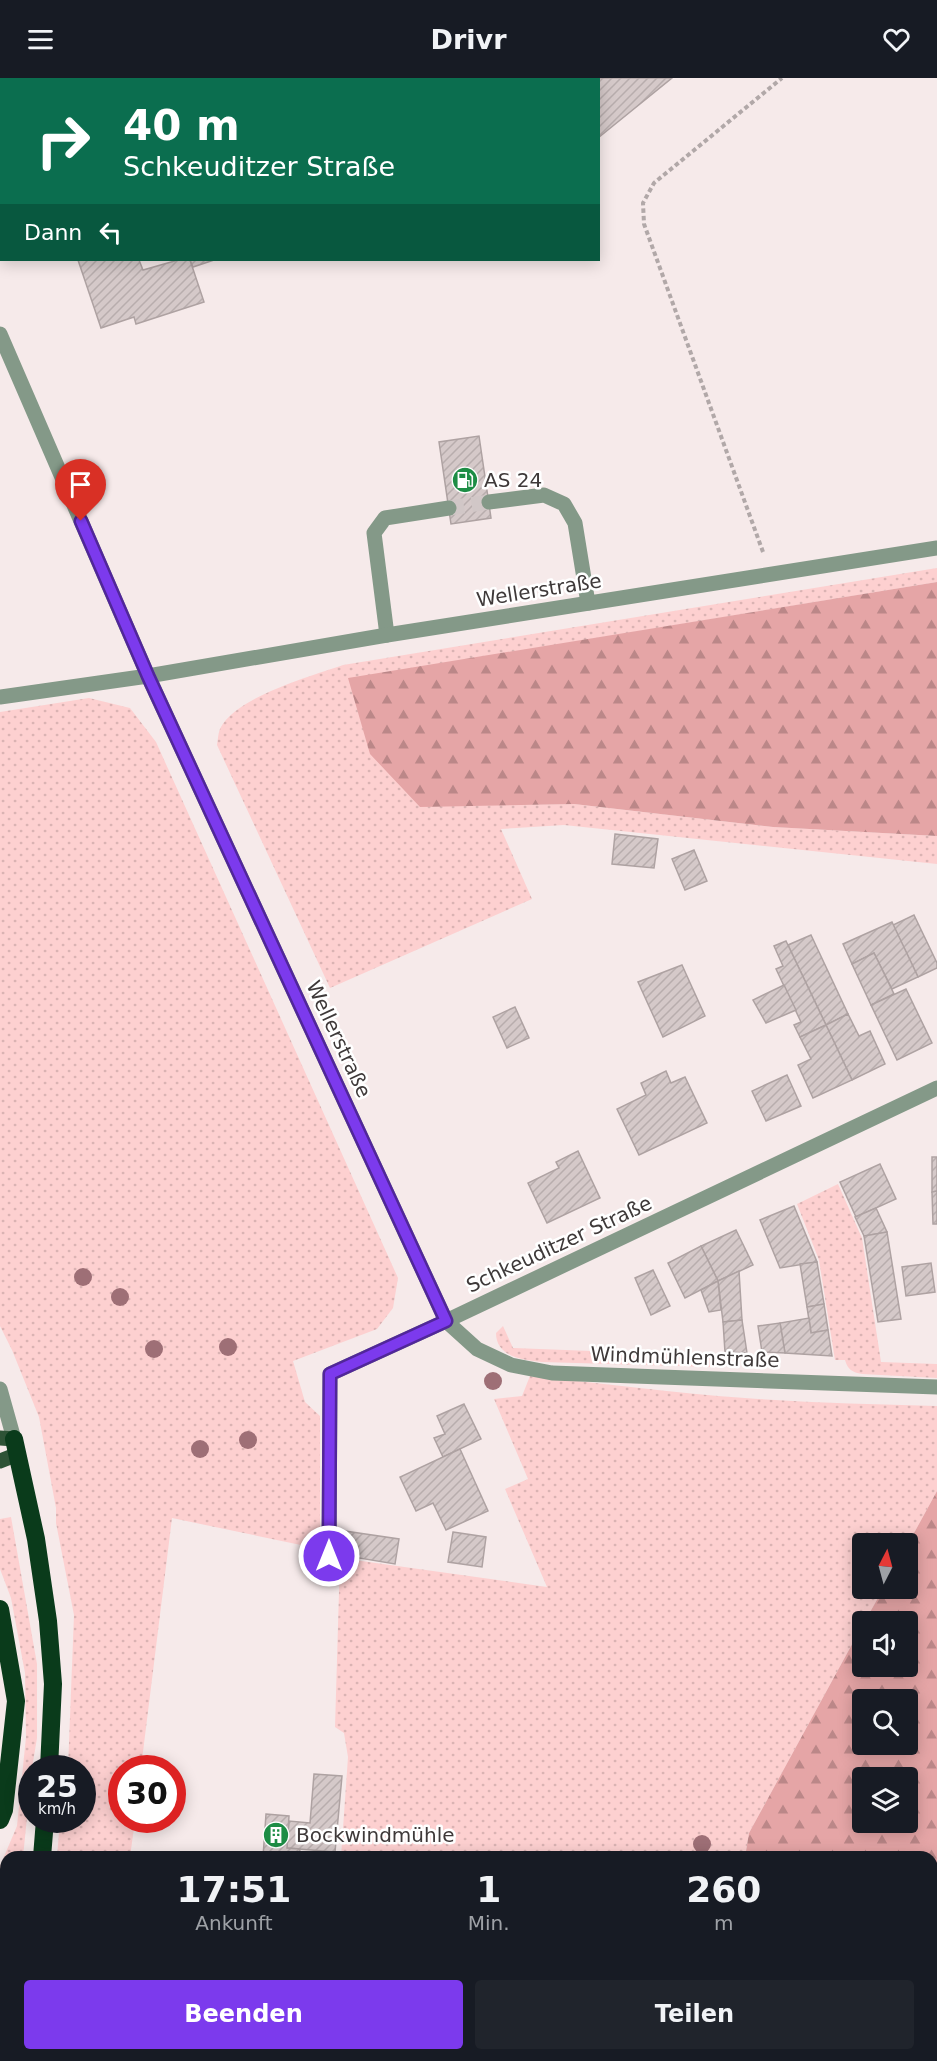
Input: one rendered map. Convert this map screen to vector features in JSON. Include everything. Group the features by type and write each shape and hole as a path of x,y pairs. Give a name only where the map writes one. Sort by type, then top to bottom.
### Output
{"highway":[{"path":"11,1444 36,1539 48,1621 53,1684 50,1755"},
{"path":"0,1609 16,1701 4,1810 0,1820"},
{"path":"42,1851 44,1833"}],"main road":[{"path":"0,1461 11,1444"}],"street":[{"path":"0,334 148,676"},
{"path":"489,502 544,495 564,504 575,523 588,603"},
{"path":"387,635 374,533 385,518 449,508"},
{"name":"Wellerstraße","path":"0,697 148,676 387,635 937,548"},
{"name":"Wellerstraße","path":"148,676 446,1321"},
{"name":"Schkeuditzer Straße","path":"329,1556 330,1374 937,1088"},
{"name":"Windmühlenstraße","path":"446,1321 477,1349 511,1365 552,1373 937,1388"},
{"path":"0,1389 11,1444"}],"path":[{"path":"772,575 644,224 643,203 654,183 782,78"}],"shaded area":[{"path":"937,568 937,582 349,679 420,806 574,804 773,827 937,836 937,864 564,825 501,829 532,899 330,988 217,745 221,727 242,706 276,689 343,665"},
{"path":"89,698 130,708 156,742 398,1278 393,1308 377,1329 293,1361 305,1402 320,1416 320,1549 172,1518 143,1755 108,1755 108,1833 133,1833 131,1851 57,1851 59,1833 96,1833 96,1755 69,1755 74,1615 39,1417 0,1326 0,712"},
{"path":"838,1184 862,1238 881,1362 937,1364 937,1378 862,1374 851,1370 845,1360 835,1360 819,1260 797,1204"},
{"path":"503,1326 513,1348 722,1356 720,1362 711,1367 542,1362 519,1358 506,1352 497,1341 496,1333"},
{"path":"530,1376 745,1398 937,1406 937,1491 914,1533 852,1533 852,1599 877,1599 871,1611 852,1611 852,1644 749,1833 746,1851 341,1851 348,1757 344,1733 335,1727 340,1558 547,1587 505,1489 528,1479 494,1399 522,1396"},
{"path":"11,1517 37,1664 37,1738 34,1755 24,1755 25,1673 11,1598 0,1569 0,1519"},
{"path":"18,1816 18,1833 25,1833 24,1851 6,1851 17,1826"}],"green space":[{"path":"937,582 937,836 773,827 574,804 420,807 370,754 348,678"},
{"path":"937,1491 937,1851 746,1851 749,1833 852,1644 852,1677 918,1677 918,1611 871,1611 877,1599 918,1599 918,1533 914,1533"}],"building":[{"path":"600,78 672,78 600,136"},
{"path":"78,261 139,261 143,270 174,261 190,261 204,302 136,324 134,317 101,328"},
{"path":"190,261 211,261 193,267"},
{"path":"479,436 491,518 451,524 439,442"},
{"path":"615,834 658,839 654,868 612,864"},
{"path":"694,850 707,881 685,890 672,859"},
{"path":"914,915 937,963 937,968 918,977 893,925"},
{"path":"892,922 918,977 892,989 874,953 852,964 843,944"},
{"path":"811,935 848,1014 826,1025 788,945"},
{"path":"786,941 826,1025 800,1037 794,1025 801,1022 776,969 783,966 774,946"},
{"path":"874,953 894,994 871,1005 852,964"},
{"path":"682,965 705,1016 663,1037 638,982"},
{"path":"784,985 796,1010 766,1023 753,1000"},
{"path":"906,989 932,1043 897,1060 871,1005"},
{"path":"515,1007 529,1038 507,1048 493,1017"},
{"path":"848,1014 859,1036 870,1031 885,1064 852,1080 826,1025"},
{"path":"826,1025 852,1080 813,1098 798,1065 811,1059 800,1037"},
{"path":"666,1071 671,1083 685,1077 707,1123 639,1155 617,1109 646,1095 641,1083"},
{"path":"787,1075 801,1106 766,1121 752,1091"},
{"path":"578,1151 600,1198 547,1223 528,1183 559,1168 556,1162"},
{"path":"932,1157 937,1157 937,1191 932,1192"},
{"path":"880,1164 896,1199 856,1217 840,1182"},
{"path":"937,1191 937,1224 933,1224 932,1192"},
{"path":"794,1206 817,1262 780,1268 760,1220"},
{"path":"876,1208 887,1232 864,1236 855,1217"},
{"path":"736,1230 753,1265 718,1281 701,1246"},
{"path":"887,1232 901,1319 878,1322 864,1236"},
{"path":"701,1246 718,1281 685,1298 668,1263"},
{"path":"817,1262 824,1304 807,1307 800,1264"},
{"path":"931,1263 935,1292 906,1296 902,1267"},
{"path":"653,1270 670,1306 651,1315 635,1278"},
{"path":"739,1271 742,1320 723,1322 718,1281"},
{"path":"718,1281 721,1310 709,1312 701,1290"},
{"path":"824,1304 828,1330 811,1333 807,1307"},
{"path":"809,1318 811,1333 828,1330 832,1356 785,1353 780,1323"},
{"path":"742,1320 747,1353 725,1352 723,1322"},
{"path":"780,1323 785,1353 762,1352 758,1326"},
{"path":"464,1404 481,1439 443,1457 434,1438 445,1434 437,1416"},
{"path":"460,1449 488,1511 446,1530 433,1503 416,1511 400,1477"},
{"path":"345,1531 399,1539 395,1564 341,1555"},
{"path":"453,1532 486,1537 482,1567 448,1562"},
{"path":"314,1774 342,1776 335,1851 287,1848 289,1821 310,1823"},
{"name":"Bockwindmühle","path":"266,1814 289,1816 287,1848 300,1849 300,1851 263,1851"}],"tunnel":[{"path":"449,508 489,502"}],"place":[{"name":"AS 24","path":"465,480"},
{"name":"Bockwindmühle","path":"276,1835"}],"route":[{"path":"81,521 148,676 446,1321 330,1374 329,1556"}]}
